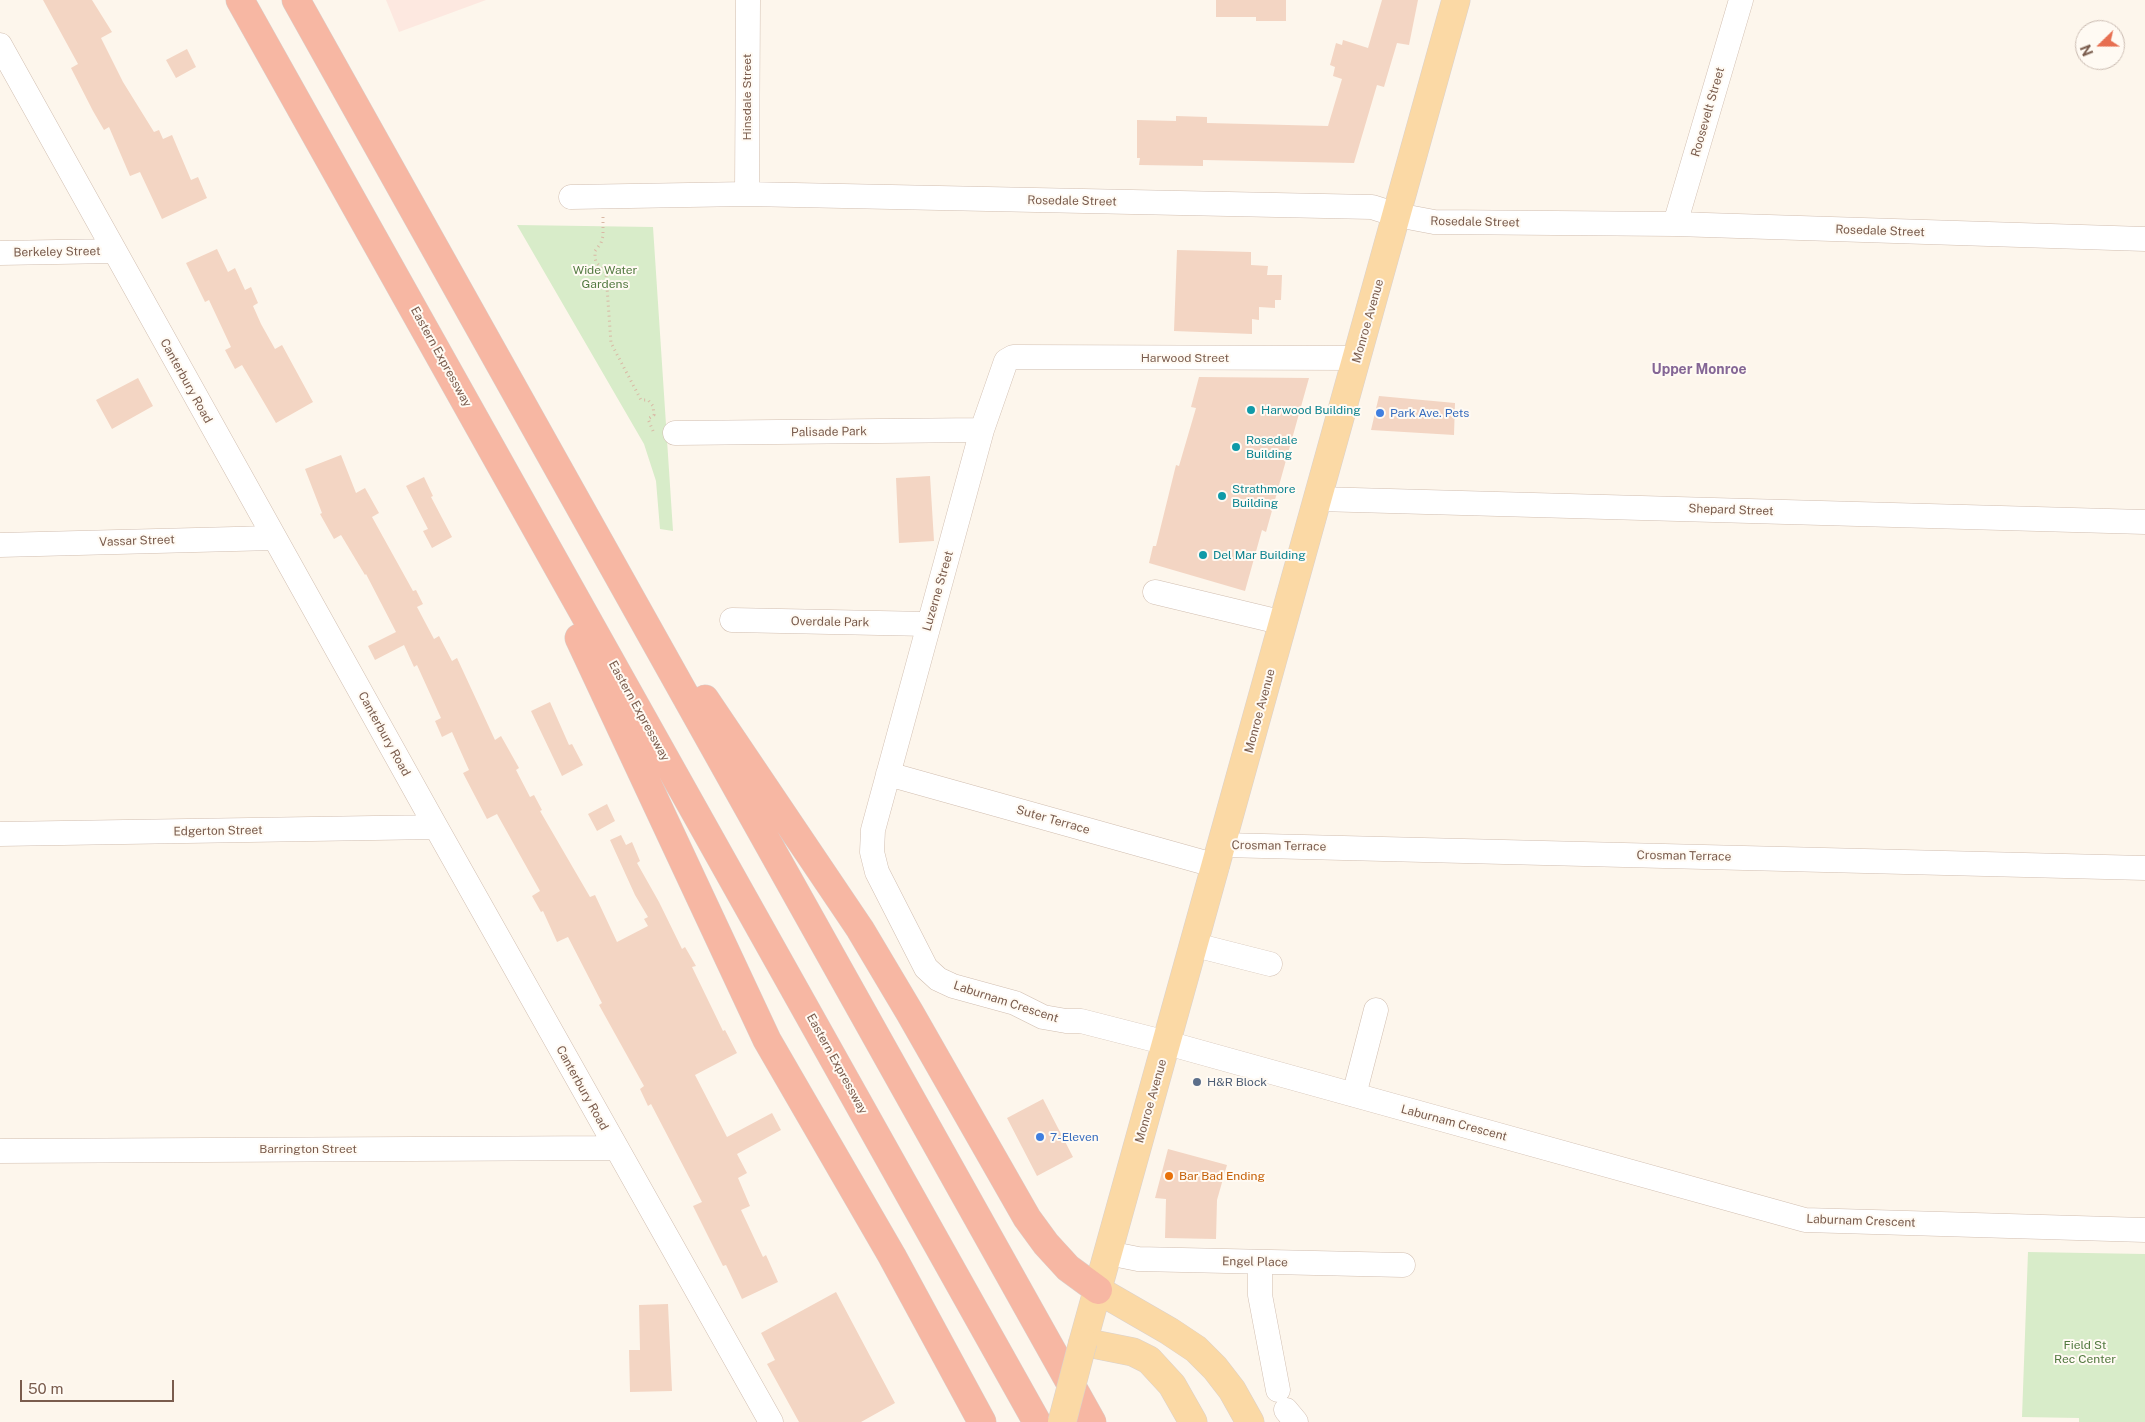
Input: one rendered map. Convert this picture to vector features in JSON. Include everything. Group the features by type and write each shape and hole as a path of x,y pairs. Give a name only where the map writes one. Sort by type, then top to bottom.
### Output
{"highway":[{"name":"Eastern Expressway","path":"240,0 1037,1422"},
{"path":"296,0 1092,1422"},
{"path":"311,0 373,138"},
{"path":"487,440 756,1018 892,1256 982,1422"},
{"path":"590,528 860,929 910,1013 1003,1180 1030,1223 1068,1268 1098,1290"}],"main road":[{"name":"Monroe Avenue","path":"1062,1422 1398,215 1456,0"},
{"path":"1098,1290 1178,1336 1196,1349 1215,1368 1232,1390 1250,1422"},
{"path":"1083,1342 1133,1352 1149,1360 1172,1385 1193,1422"}],"street":[{"name":"Hinsdale Street","path":"747,194 748,0"},
{"name":"Roosevelt Street","path":"1675,224 1741,0"},
{"name":"Canterbury Road","path":"0,45 274,538 771,1422"},
{"name":"Rosedale Street","path":"572,197 747,194 1372,207 1398,215 1434,222 1675,224 2145,239"},
{"name":"Berkeley Street","path":"0,253 114,251"},
{"name":"Harwood Street","path":"1013,358 1358,358"},
{"name":"Luzerne Street","path":"873,830 982,430 1002,367 1013,358"},
{"name":"Palisade Park","path":"675,433 982,430"},
{"name":"Shepard Street","path":"1318,499 2145,522"},
{"name":"Vassar Street","path":"0,545 274,538"},
{"path":"1155,592 1284,623"},
{"name":"Overdale Park","path":"732,620 928,624"},
{"name":"Suter Terrace","path":"888,774 1220,855"},
{"name":"Edgerton Street","path":"0,834 436,827"},
{"name":"Laburnam Crescent","path":"873,830 872,852 877,872 921,960 932,974 953,986 1015,1003 1043,1017 1066,1021 1081,1021 1805,1220 2145,1230"},
{"name":"Crosman Terrace","path":"1220,855 2145,868"},
{"path":"1195,945 1270,964"},
{"path":"1354,1095 1376,1010"},
{"name":"Barrington Street","path":"0,1151 616,1148"},
{"name":"Engel Place","path":"1108,1253 1138,1259 1403,1265"},
{"path":"1260,1262 1260,1295 1287,1407"}],"path":[{"path":"602,196 603,236 601,243 595,251 595,258 596,262 606,273 611,343 641,400 648,400 653,406 654,415 648,419 654,434 675,433"}],"shaded area":[{"path":"386,0 486,0 399,32"}],"green space":[{"name":"Wide Water Gardens","path":"517,225 653,227 673,531 660,529 656,481 644,444"},
{"name":"Field St Rec Center","path":"2028,1252 2145,1254 2145,1422 2079,1422 2079,1418 2022,1417"}],"building":[{"path":"43,0 92,0 112,32 101,38 123,82 154,132 159,130 163,139 172,135 191,180 198,177 207,198 162,219 140,172 130,176 109,127 104,130 93,111 71,68 78,64"},
{"path":"1216,0 1286,0 1286,21 1256,21 1256,17 1216,17"},
{"path":"1382,0 1418,0 1409,45 1397,43 1384,87 1377,85 1354,163 1203,160 1203,166 1139,165 1140,158 1137,158 1137,120 1176,121 1176,116 1207,117 1207,123 1328,126 1342,79 1333,76 1335,67 1330,65 1336,43 1342,45 1343,40 1368,48"},
{"path":"187,49 196,67 176,78 166,60"},
{"path":"217,249 228,272 235,268 245,290 251,287 258,303 253,306 261,324 275,349 282,345 313,402 276,423 242,365 235,369 225,350 231,347 209,300 205,302 186,263"},
{"path":"1177,250 1251,252 1251,265 1268,266 1267,275 1282,275 1281,300 1275,300 1275,308 1259,307 1259,320 1252,319 1252,334 1174,331"},
{"path":"1199,377 1309,378 1266,532 1262,530 1245,591 1149,563 1153,546 1156,546 1176,465 1179,466 1196,408 1191,407"},
{"path":"138,378 153,406 112,429 96,400"},
{"path":"1379,396 1455,403 1454,435 1371,430"},
{"path":"341,455 356,493 365,488 379,513 372,517 413,591 416,590 423,604 417,607 434,639 439,636 452,661 457,658 495,740 501,736 519,768 516,770 530,797 534,795 542,810 540,811 590,897 595,895 617,942 648,926 644,919 648,917 635,895 610,840 621,835 626,845 632,842 640,861 637,863 682,949 685,947 696,966 692,967 723,1031 725,1030 737,1053 695,1075 727,1137 772,1113 781,1130 737,1154 747,1173 738,1178 750,1206 741,1210 763,1257 766,1255 778,1282 742,1299 726,1265 723,1266 693,1206 702,1202 651,1104 648,1106 640,1089 644,1086 599,1005 602,1003 568,937 557,942 543,911 541,912 532,896 540,891 497,814 487,819 463,773 469,770 452,732 442,737 435,721 441,718 417,665 414,667 404,645 375,660 368,646 396,632 366,574 341,535 334,539 320,514 322,513 305,469"},
{"path":"930,476 934,541 899,543 896,478"},
{"path":"424,477 433,496 431,497 452,537 432,548 423,531 428,529 406,486"},
{"path":"550,702 569,745 572,744 583,765 562,776 531,711"},
{"path":"607,804 615,821 597,831 588,814"},
{"name":"7-Eleven","path":"1043,1099 1073,1157 1037,1176 1007,1118"},
{"path":"1168,1149 1227,1165 1217,1200 1216,1239 1165,1238 1166,1199 1155,1198"},
{"path":"836,1292 895,1403 861,1422 799,1422 767,1364 775,1360 761,1333"},
{"path":"668,1304 672,1391 630,1392 629,1350 640,1350 639,1305"}],"place":[{"name":"Harwood Building","path":"1251,410"},
{"name":"Park Ave. Pets","path":"1380,413"},
{"name":"Rosedale Building","path":"1236,447"},
{"name":"Strathmore Building","path":"1222,496"},
{"name":"Del Mar Building","path":"1203,555"},
{"name":"H&R Block","path":"1197,1082"},
{"name":"7-Eleven","path":"1040,1137"},
{"name":"Bar Bad Ending","path":"1169,1176"}],"district":[{"name":"Upper Monroe","path":"1699,370"}]}
